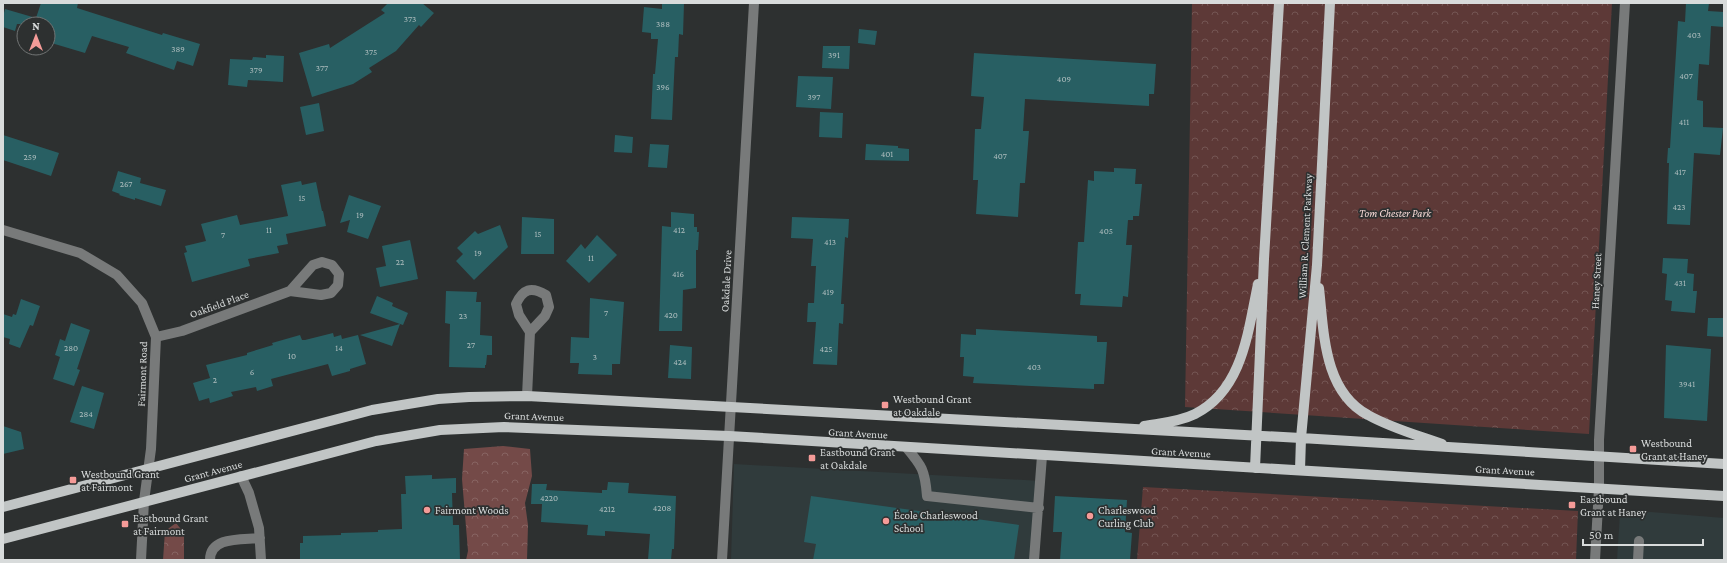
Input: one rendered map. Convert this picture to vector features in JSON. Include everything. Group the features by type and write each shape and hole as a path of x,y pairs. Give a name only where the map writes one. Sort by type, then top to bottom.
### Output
{"main road":[{"path":"1255,468 1264,259 1279,3"},
{"name":"William R. Clement Parkway","path":"1300,470 1301,438 1317,265 1330,3"},
{"path":"1126,428 1176,420 1194,414 1207,406 1224,389 1241,360 1264,259"},
{"path":"1317,265 1326,345 1332,369 1341,389 1351,402 1366,414 1390,425 1454,448"},
{"name":"Grant Avenue","path":"3,507 372,410 438,399 469,397 527,396 730,406 1301,438 1724,464"},
{"name":"Grant Avenue","path":"3,539 376,441 440,430 504,427 729,436 906,448 1724,496"}],"street":[{"name":"Oakdale Drive","path":"722,560 754,3"},
{"name":"Haney Street","path":"1595,560 1599,488 1598,456 1625,3"},
{"name":"Fairmont Road","path":"3,230 80,253 117,275 142,303 156,337 151,449 144,501 141,560"},
{"name":"Oakfield Place","path":"156,337 182,331 290,291 321,295 331,292 338,285 339,274 332,265 322,262 313,265 290,291"},
{"path":"527,396 530,332"},
{"path":"906,448 921,466 926,478 927,496 1039,508"},
{"path":"1034,560 1042,456"},
{"path":"241,476 249,493 259,528 261,560"},
{"path":"210,560 210,553 214,547 221,542 260,538"},
{"path":"1638,560 1639,541"}],"shaded area":[{"name":"École Charleswood School","path":"734,464 1042,481 1038,560 731,560"},
{"path":"1651,512 1724,518 1724,560 1617,560 1620,513"}],"green space":[{"name":"Tom Chester Park","path":"1192,3 1612,3 1589,434 1185,407"},
{"path":"503,446 530,449 532,476 525,503 528,525 527,560 466,560 468,551 462,479 464,449"},
{"path":"1143,487 1578,511 1576,560 1137,560"},
{"path":"176,523 184,533 184,560 163,560 165,531"}],"building":[{"path":"41,3 78,3 77,8 162,35 163,33 200,44 193,66 177,61 174,70 126,53 129,47 92,36 85,53 56,44 56,16 37,16"},
{"path":"388,3 422,3 434,13 421,27 419,25 396,51 369,68 372,72 353,84 312,97 299,53 329,44 330,48 385,13 381,10"},
{"path":"662,3 684,3 683,35 679,34 678,57 675,57 672,120 651,119 653,74 655,74 658,39 651,39 651,33 642,32 644,7 662,9"},
{"path":"1686,3 1709,3 1708,11 1724,12 1724,27 1711,26 1709,65 1699,64 1697,100 1703,101 1703,127 1723,128 1720,155 1694,153 1690,225 1667,224 1669,163 1667,163 1668,148 1670,148 1678,21 1685,22"},
{"path":"5,9 29,16 16,16 15,31 3,27"},
{"path":"859,29 877,31 875,45 858,43"},
{"path":"823,46 850,46 849,69 822,68"},
{"path":"974,53 1156,64 1154,94 1149,94 1149,106 1025,99 1023,131 1029,131 1025,183 1020,183 1018,217 976,214 978,180 973,180 975,129 981,129 984,97 971,96"},
{"path":"266,55 284,56 283,82 248,80 247,87 228,85 230,59 252,60 253,57 266,58"},
{"path":"798,76 833,77 831,109 796,107"},
{"path":"319,103 324,131 306,135 300,107"},
{"path":"820,112 843,113 842,138 819,137"},
{"path":"3,135 59,153 51,176 3,160"},
{"path":"615,135 633,137 632,153 614,152"},
{"path":"650,144 669,145 667,168 648,167"},
{"path":"866,144 898,146 898,148 909,149 909,161 865,160"},
{"path":"1114,168 1136,169 1135,184 1142,184 1139,216 1133,216 1133,220 1128,220 1126,245 1132,245 1128,297 1123,296 1122,307 1080,305 1081,294 1075,294 1078,242 1084,242 1088,180 1094,181 1094,171 1114,172"},
{"path":"118,171 141,178 140,183 166,190 161,206 135,198 135,200 112,191"},
{"path":"301,181 302,185 316,182 326,226 286,234 288,244 277,246 279,253 248,259 250,266 192,282 184,253 187,252 185,246 206,241 201,224 237,215 240,225 288,216 281,185"},
{"path":"349,195 381,206 368,239 347,232 350,220 340,223"},
{"path":"671,212 694,214 694,227 697,227 697,232 699,232 698,250 696,250 696,288 683,290 682,331 659,331 662,226 671,227"},
{"path":"522,217 554,219 554,254 521,254"},
{"path":"792,217 849,219 848,238 845,237 841,304 844,304 843,324 839,323 837,365 813,364 816,322 807,322 808,303 814,303 816,266 811,266 813,239 791,238"},
{"path":"500,225 508,247 474,280 456,261 463,254 457,248 475,231 478,234"},
{"path":"597,235 617,255 589,283 566,261 581,244 585,249"},
{"path":"410,240 418,279 380,287 376,268 386,266 382,246"},
{"path":"1663,258 1688,259 1687,273 1694,274 1693,291 1697,291 1695,313 1671,311 1672,301 1665,300 1667,274 1662,273"},
{"path":"446,291 477,292 476,302 481,302 480,335 492,336 492,355 487,355 485,368 449,367 450,324 445,323"},
{"path":"377,296 393,303 392,306 408,313 403,325 370,313"},
{"path":"590,298 624,302 620,364 612,364 612,375 578,374 579,363 570,363 571,337 589,338"},
{"path":"21,299 40,306 33,326 30,325 20,348 9,344 10,339 3,337 3,314 12,317 13,314 16,315"},
{"path":"1708,318 1724,318 1724,337 1707,336"},
{"path":"71,323 90,330 77,369 80,370 74,386 53,379 60,357 55,355 60,339 65,341"},
{"path":"400,324 392,346 360,335"},
{"path":"976,329 1097,336 1097,342 1107,342 1104,384 1094,384 1094,389 973,383 974,377 963,376 964,357 960,357 961,334 976,335"},
{"path":"333,333 334,337 341,335 342,339 358,335 366,364 350,369 350,371 332,376 328,364 271,379 273,386 257,391 256,387 231,392 233,396 210,403 209,398 199,401 193,383 210,378 206,365 247,355 247,353 273,345 272,343 300,335 302,340 305,340"},
{"path":"670,345 692,347 691,379 668,378"},
{"path":"1666,345 1711,349 1707,421 1664,418"},
{"path":"82,386 104,393 94,429 70,422"},
{"path":"3,426 21,432 24,449 3,454"},
{"name":"Fairmont Woods","path":"432,475 432,479 456,478 456,493 452,493 453,525 459,525 460,560 300,560 300,543 303,543 303,536 341,535 341,533 378,532 378,530 402,529 401,494 406,494 405,476"},
{"path":"608,482 629,483 628,493 676,496 674,549 672,549 671,560 648,560 650,534 605,531 605,536 587,535 588,525 541,522 542,504 531,504 532,484 547,484 546,490 602,493 602,490 607,490"},
{"path":"811,496 1019,525 1014,560 813,560 816,544 804,542"},
{"name":"Charleswood Curling Club","path":"1055,496 1127,500 1125,532 1132,533 1130,560 1060,560 1062,532 1053,532"}],"place":[{"name":"Westbound Grant at Oakdale","path":"885,405"},
{"name":"Westbound Grant at Haney","path":"1633,449"},
{"name":"Eastbound Grant at Oakdale","path":"812,458"},
{"name":"Westbound Grant at Fairmont","path":"73,480"},
{"name":"Eastbound Grant at Haney","path":"1572,505"},
{"name":"Fairmont Woods","path":"427,510"},
{"name":"Charleswood Curling Club","path":"1090,516"},
{"name":"École Charleswood School","path":"886,521"},
{"name":"Eastbound Grant at Fairmont","path":"125,524"}]}
